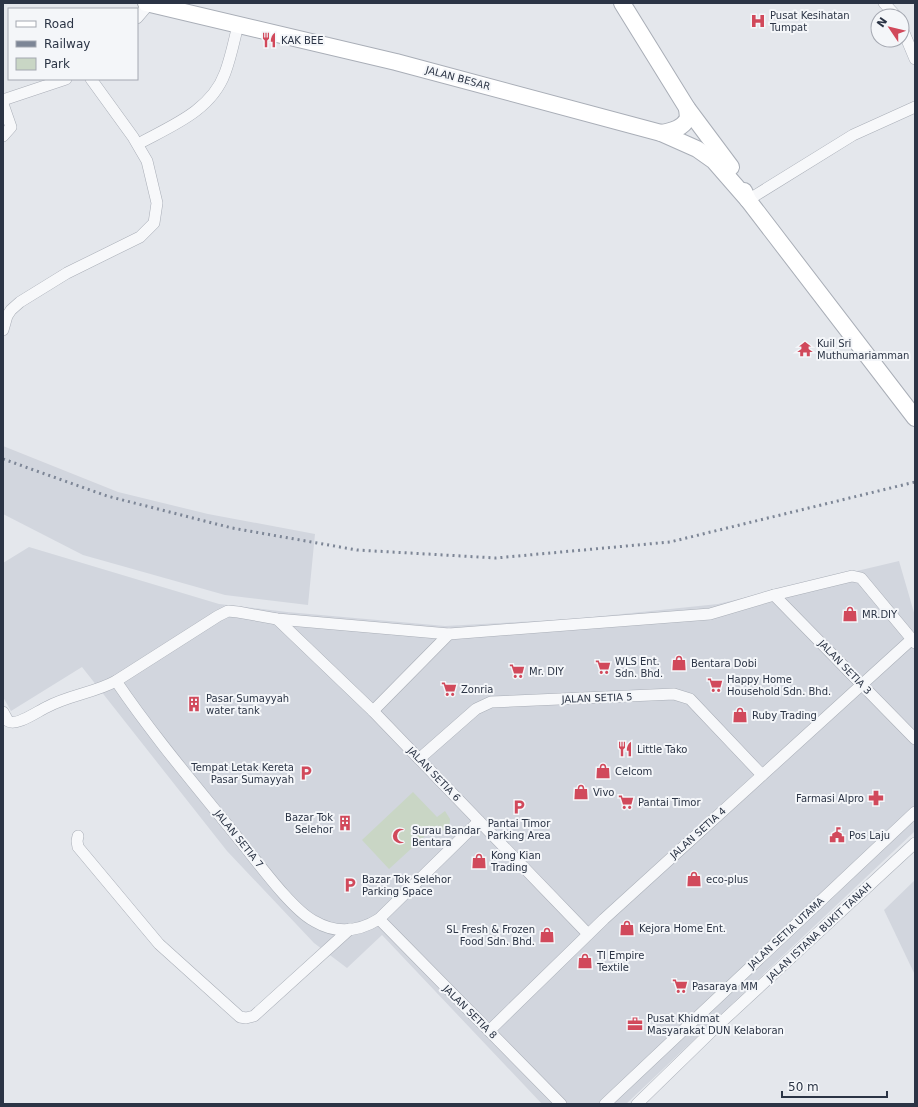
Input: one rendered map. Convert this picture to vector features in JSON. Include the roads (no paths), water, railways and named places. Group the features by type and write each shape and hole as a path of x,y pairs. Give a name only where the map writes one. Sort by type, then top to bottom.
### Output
{"street":[{"path":"622,3 687,108 738,176 748,200 915,418"},
{"path":"138,17 147,4"},
{"name":"JALAN BESAR","path":"147,4 171,5 238,25 396,62 661,133 697,149 714,161 748,200"},
{"path":"138,144 193,114 208,101 225,73 238,25"},
{"path":"910,47 915,59"},
{"path":"3,100 63,80"},
{"path":"3,330 7,316 20,302 67,273 140,237 150,229 154,223 157,204 147,161 138,144 92,80"},
{"path":"3,104 10,127 3,136"},
{"path":"748,200 853,135 915,107"},
{"path":"661,133 672,131 685,124 688,118 687,108"},
{"path":"3,712 8,721 17,723 53,703 103,688 228,611 277,619 449,634 710,614 774,595 844,577 858,576 913,641"},
{"name":"JALAN SETIA 3","path":"774,595 915,739"},
{"name":"JALAN SETIA 6","path":"277,619 373,711 588,934"},
{"path":"373,711 449,634"},
{"name":"JALAN SETIA 4","path":"489,1031 588,934 861,684 913,641"},
{"name":"JALAN SETIA 7","path":"116,681 163,746 271,879 300,911 312,921 332,929 360,928 379,919 479,821"},
{"name":"JALAN SETIA 5","path":"419,759 476,709 491,702 674,694 690,699 762,775"},
{"name":"JALAN SETIA UTAMA","path":"605,1104 915,812"},
{"path":"78,836 78,847 159,944 240,1017 246,1018 254,1016 350,929"},
{"name":"JALAN ISTANA BUKIT TANAH","path":"637,1104 714,1029 915,843"},
{"name":"JALAN SETIA 8","path":"379,919 561,1104"}],"railway":[{"path":"3,459 107,496 232,528 357,550 496,558 670,542 915,482"}],"place":[{"name":"Pusat Kesihatan Tumpat","path":"758,21"},
{"name":"KAK BEE","path":"269,40"},
{"name":"Kuil Sri Muthumariamman","path":"805,349"},
{"name":"MR.DIY","path":"850,614"},
{"name":"Bentara Dobi","path":"679,663"},
{"name":"WLS Ent. Sdn. Bhd.","path":"603,667"},
{"name":"Mr. DIY","path":"517,671"},
{"name":"Happy Home Household Sdn. Bhd.","path":"715,685"},
{"name":"Zonria","path":"449,689"},
{"name":"Pasar Sumayyah water tank","path":"194,704"},
{"name":"Ruby Trading","path":"740,715"},
{"name":"Little Tako","path":"625,749"},
{"name":"Celcom","path":"603,771"},
{"name":"Tempat Letak Kereta Pasar Sumayyah","path":"306,773"},
{"name":"Vivo","path":"581,792"},
{"name":"Farmasi Alpro","path":"876,798"},
{"name":"Pantai Timor","path":"626,802"},
{"name":"Pantai Timor Parking Area","path":"519,807"},
{"name":"Bazar Tok Selehor","path":"345,823"},
{"name":"Pos Laju","path":"837,835"},
{"name":"Surau Bandar Bentara","path":"400,836"},
{"name":"Kong Kian Trading","path":"479,861"},
{"name":"eco-plus","path":"694,879"},
{"name":"Bazar Tok Selehor Parking Space","path":"350,885"},
{"name":"Kejora Home Ent.","path":"627,928"},
{"name":"SL Fresh & Frozen Food Sdn. Bhd.","path":"547,935"},
{"name":"Tl Empire Textile","path":"585,961"},
{"name":"Pasaraya MM","path":"680,986"},
{"name":"Pusat Khidmat Masyarakat DUN Kelaboran","path":"635,1024"}]}
